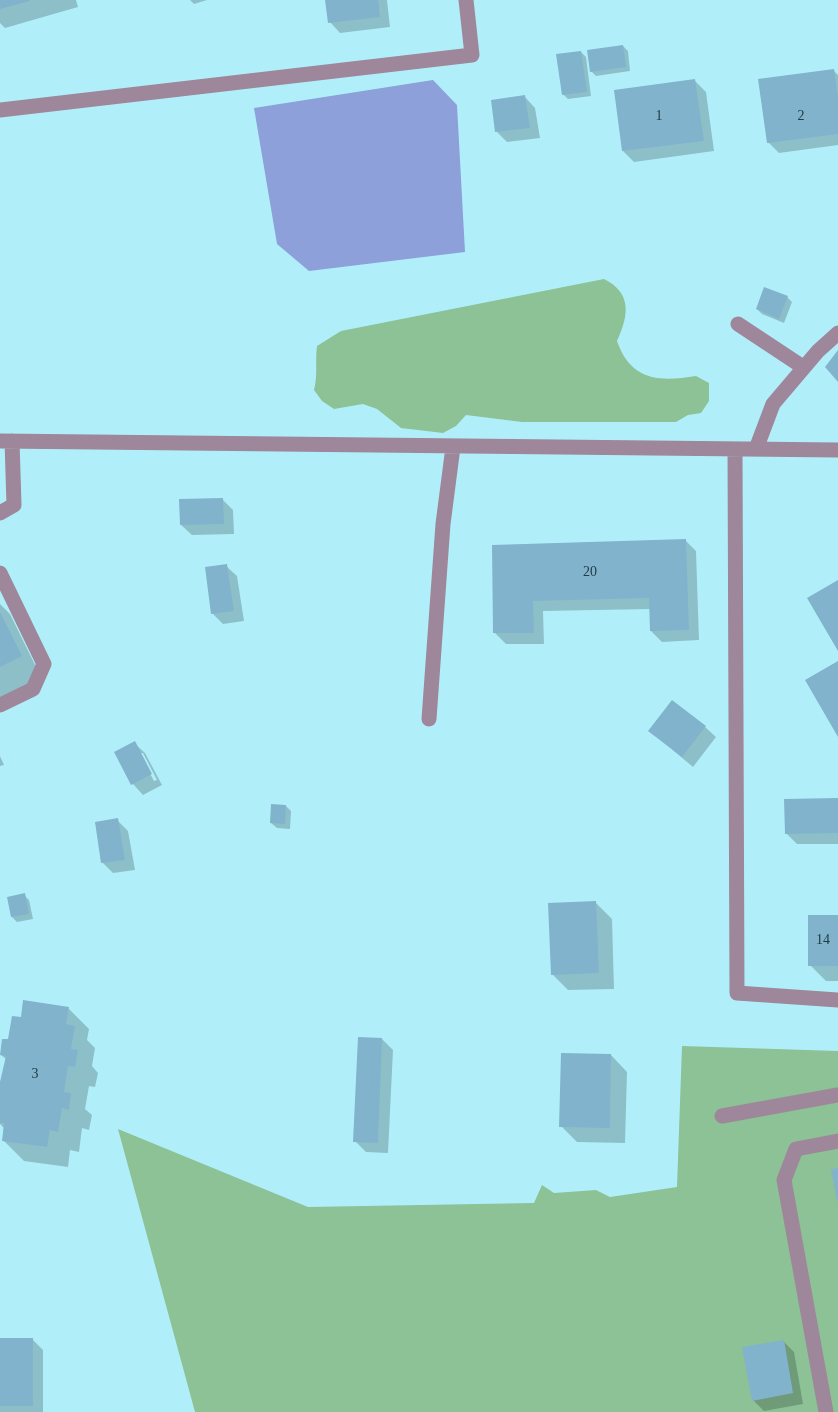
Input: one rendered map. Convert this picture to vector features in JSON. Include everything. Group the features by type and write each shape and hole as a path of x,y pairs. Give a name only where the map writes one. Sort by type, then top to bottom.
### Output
{"street":[{"path":"0,110 472,55 466,0"},
{"path":"738,324 803,367"},
{"path":"756,449 773,404 803,367 838,333"},
{"path":"0,513 14,505 6,441 838,450"},
{"path":"429,719 443,524 453,447"},
{"path":"735,449 737,993 838,1000"},
{"path":"0,573 44,664 33,688 0,705"},
{"path":"722,1116 838,1095"},
{"path":"826,1412 784,1180 796,1149 838,1141"}],"green space":[{"path":"604,279 620,291 624,298 626,314 617,341 630,364 648,376 670,379 696,376 709,383 709,401 701,413 688,415 676,422 522,422 466,415 456,426 443,433 401,428 377,409 363,404 334,409 322,401 314,390 317,346 341,331"},
{"path":"682,1046 838,1051 838,1412 195,1412 118,1129 308,1207 534,1203 542,1185 554,1193 596,1190 610,1197 677,1187"}],"water":[{"path":"433,80 457,105 465,252 309,271 277,244 254,108"}],"building":[{"path":"0,0 30,0 30,1 0,9"},
{"path":"325,0 378,0 380,17 328,23"},
{"path":"623,45 626,67 590,72 587,50"},
{"path":"581,51 587,92 562,95 556,54"},
{"path":"834,69 838,98 838,134 767,143 758,79"},
{"path":"695,79 704,141 622,151 614,90"},
{"path":"525,95 530,128 495,132 491,100"},
{"path":"764,287 788,296 779,319 756,309"},
{"path":"838,350 838,382 825,367"},
{"path":"223,498 224,524 180,525 179,499"},
{"path":"686,539 689,630 650,631 649,598 533,601 534,633 493,633 492,545"},
{"path":"227,564 234,611 211,614 205,567"},
{"path":"838,580 838,651 807,598"},
{"path":"0,612 22,656 0,667"},
{"path":"838,661 838,737 805,680"},
{"path":"672,700 706,726 682,757 648,731"},
{"path":"135,741 152,774 131,785 114,752"},
{"path":"838,798 838,833 785,834 784,799"},
{"path":"271,804 286,805 285,824 270,823"},
{"path":"118,818 125,860 101,863 95,822"},
{"path":"25,893 29,914 11,917 7,897"},
{"path":"596,901 599,973 551,975 548,903"},
{"path":"808,915 838,915 838,966 808,966"},
{"path":"23,1000 69,1007 66,1024 75,1026 71,1049 78,1050 75,1067 68,1066 64,1092 71,1093 69,1110 62,1108 58,1132 50,1130 47,1147 2,1141 4,1123 0,1123 0,1082 6,1056 0,1055 2,1039 8,1039 12,1016 21,1017"},
{"path":"358,1037 382,1038 378,1143 353,1142"},
{"path":"561,1053 611,1054 610,1128 559,1127"},
{"path":"838,1168 838,1201 837,1201 831,1169"},
{"path":"0,1338 33,1338 33,1406 0,1406"},
{"path":"784,1340 793,1393 752,1401 742,1347"}]}
